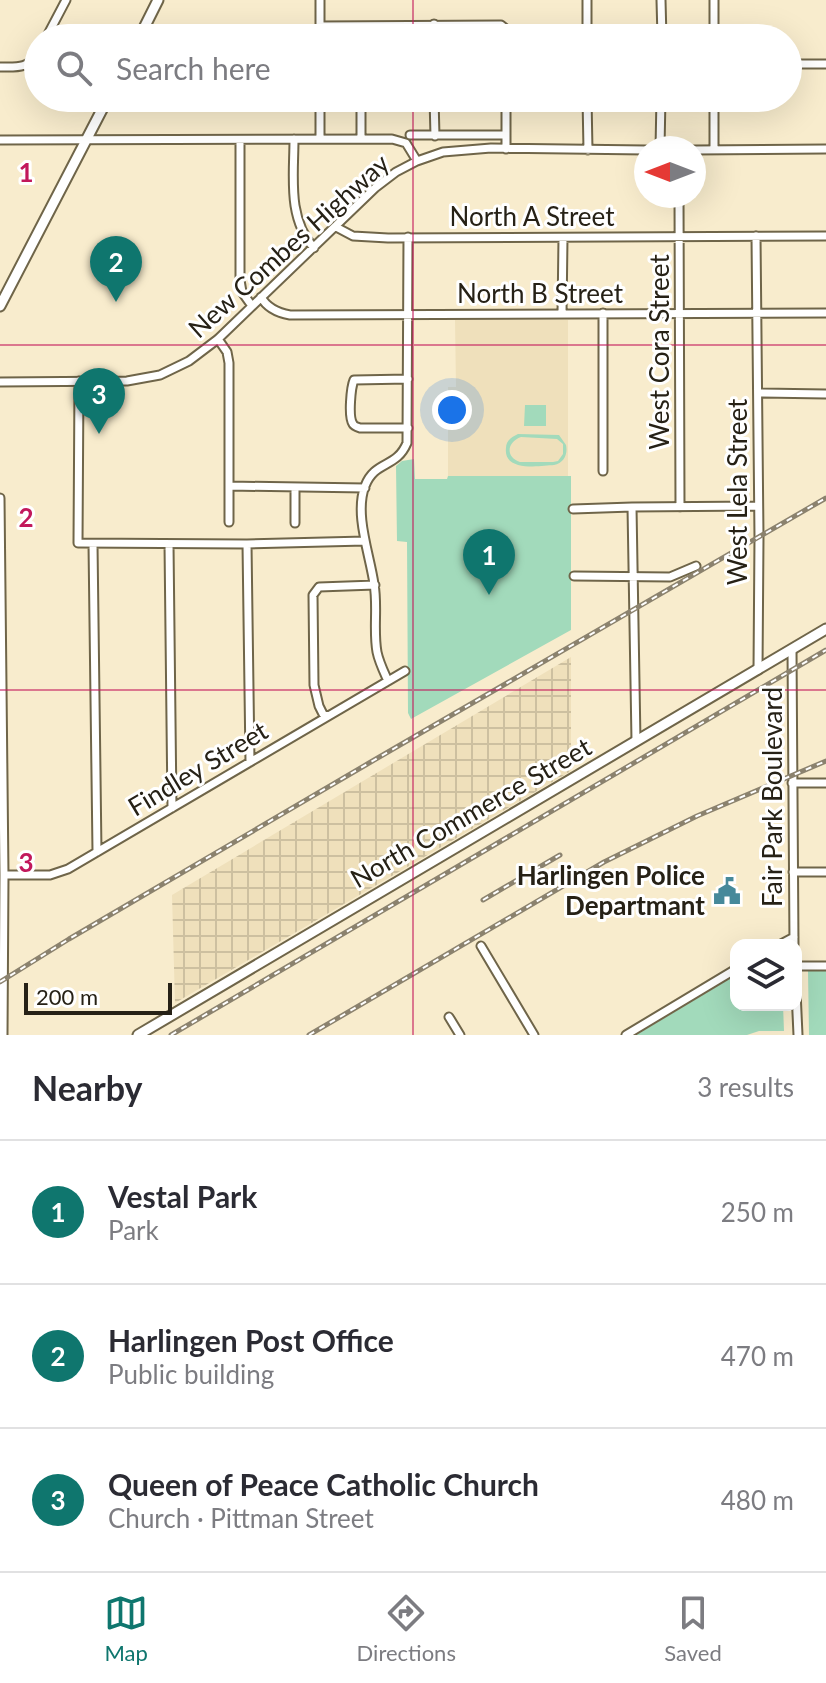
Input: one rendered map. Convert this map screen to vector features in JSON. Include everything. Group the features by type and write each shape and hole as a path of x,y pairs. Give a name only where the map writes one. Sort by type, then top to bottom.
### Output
{"main road":[{"path":"146,24 158,0"},
{"path":"0,306 101,112"},
{"name":"North Commerce Street","path":"138,1035 826,629"}],"street":[{"path":"53,24 66,0"},
{"path":"320,0 320,24"},
{"path":"587,0 587,24"},
{"path":"661,0 662,24"},
{"path":"714,0 714,24"},
{"path":"802,64 826,64"},
{"path":"0,67 24,66"},
{"path":"320,112 320,139"},
{"path":"361,112 361,139"},
{"path":"434,112 435,136"},
{"path":"506,112 506,149"},
{"path":"587,112 588,150"},
{"path":"660,136 661,112"},
{"path":"714,112 714,149"},
{"path":"410,135 506,135"},
{"path":"294,139 294,207 304,237 314,248"},
{"path":"0,140 400,140 408,146 417,161"},
{"path":"240,140 240,280 243,295 252,306"},
{"path":"706,149 826,149"},
{"name":"New Combes Highway","path":"0,382 127,381 160,375 189,361 218,339 382,182 417,161 443,152 634,150"},
{"name":"West Cora Street","path":"679,208 680,507"},
{"name":"North A Street","path":"336,227 353,236 826,236"},
{"name":"West Lela Street","path":"756,236 758,670"},
{"path":"388,681 377,650 375,585 365,541 363,512 369,477 378,467 392,463 403,453 407,443 408,237"},
{"path":"562,314 563,238"},
{"name":"North B Street","path":"261,297 273,309 290,315 826,313"},
{"path":"603,313 603,471"},
{"path":"218,339 227,352 229,363 229,522"},
{"path":"408,379 354,380 351,398 351,421 360,428 408,428"},
{"path":"79,381 78,543 365,541"},
{"path":"758,393 826,394"},
{"path":"229,486 365,488"},
{"path":"295,488 295,523"},
{"path":"0,498 3,1035"},
{"path":"573,509 758,506"},
{"path":"632,507 636,741"},
{"path":"93,544 97,852"},
{"path":"169,544 172,808"},
{"path":"247,544 250,762"},
{"path":"574,576 670,577 696,566"},
{"path":"328,716 323,714 315,693 313,595 319,587 375,585"},
{"name":"Fair Park Boulevard","path":"792,649 794,939"},
{"name":"Findley Street","path":"4,875 50,875 68,869 405,671"},
{"path":"792,783 826,783"},
{"path":"793,872 826,872"},
{"path":"481,946 534,1035"},
{"path":"802,966 826,966"},
{"path":"626,1035 730,973"},
{"path":"797,1011 798,1035"},
{"path":"449,1017 460,1035"}],"shaded area":[{"path":"455,320 568,320 568,476 448,476 448,387 456,387"},
{"path":"571,657 571,771 175,1003 172,895"}],"green space":[{"path":"525,405 546,405 546,426 524,426"},
{"path":"518,434 559,435 566,445 564,458 554,465 524,466 510,461 506,448 508,441","holes":["521,437 557,439 563,444 563,454 558,461 520,462 510,453 513,442"]},
{"path":"414,459 415,479 571,476 571,630 411,719 408,713 407,542 397,541 396,466 402,461"},
{"path":"808,971 826,971 826,1035 809,1035"},
{"path":"730,979 730,1011 783,1011 784,1031 759,1031 747,1035 636,1035"}],"railway":[{"path":"0,982 369,763 826,498"},
{"path":"171,1035 826,650"},
{"path":"309,1035 604,862 697,816 826,761"},
{"path":"483,900 560,855"}],"place":[{"name":"Harlingen Post Office","path":"116,302"},
{"name":"Queen of Peace Catholic Church","path":"99,434"},
{"name":"Vestal Park","path":"489,595"},
{"name":"Harlingen Police Departmant","path":"727,891"}]}
